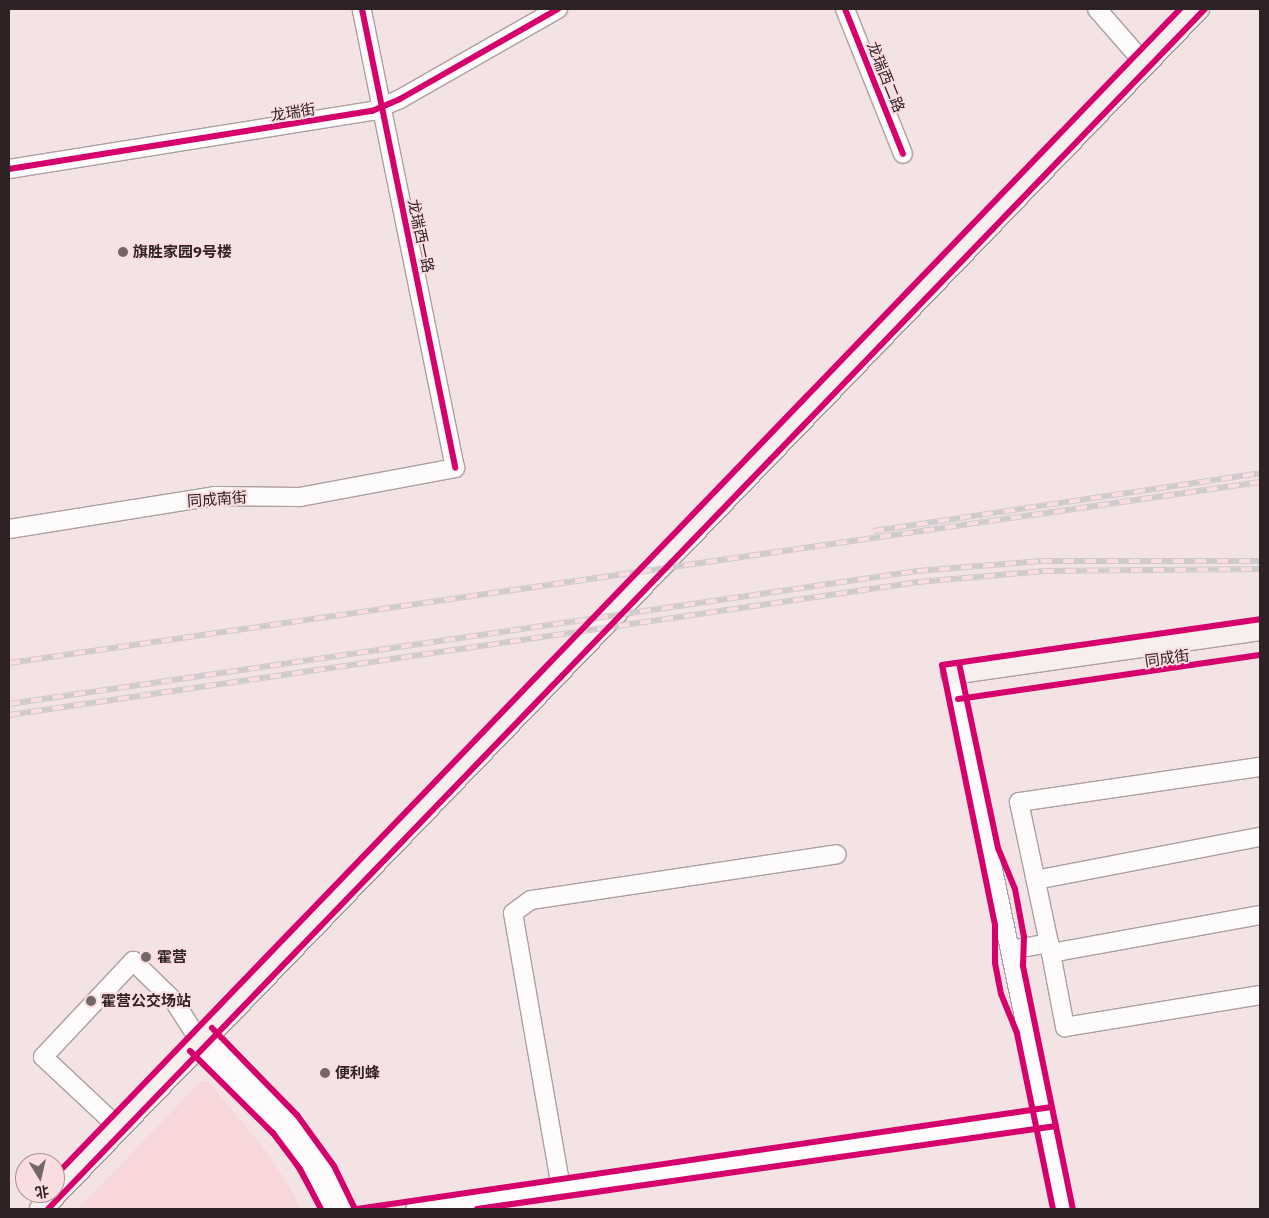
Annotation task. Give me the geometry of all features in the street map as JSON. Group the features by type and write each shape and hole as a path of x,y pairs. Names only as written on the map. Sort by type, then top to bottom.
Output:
{"main road":[{"path":"1142,61 1186,9"},
{"path":"65,1174 201,1040 1142,61 1198,9"},
{"name":"同成街","path":"953,681 1260,629"},
{"name":"同成街","path":"953,681 1260,644"},
{"path":"41,1209 116,1126"}],"street":[{"name":"龙瑞西一路","path":"362,9 455,468"},
{"name":"龙瑞街","path":"9,169 382,108 558,9"},
{"name":"龙瑞西二路","path":"845,9 903,154"},
{"path":"1097,9 1142,61"},
{"name":"同成南街","path":"9,529 214,496 300,497 455,468"},
{"path":"953,681 1064,1209"},
{"path":"1260,767 1019,802 1065,1026 1260,995"},
{"path":"1036,880 1260,837"},
{"path":"561,1188 513,913 531,900 837,854"},
{"path":"1010,950 1050,948 1260,915"},
{"path":"116,1126 43,1058 133,961 174,1001 201,1040 280,1129 306,1164 330,1209"},
{"path":"201,1040 291,1121 326,1171 345,1209"},
{"path":"415,1209 1045,1119"}],"shaded area":[{"path":"201,1081 208,1081 266,1151 291,1189 300,1209 78,1209"}],"railway":[{"path":"873,531 1260,473"},
{"path":"9,663 1260,482"},
{"path":"9,704 917,571 1041,561 1260,561"},
{"path":"9,715 918,582 1043,571 1260,569"}],"cycle path":[{"path":"362,9 455,468"},
{"path":"9,169 372,111 400,99 558,9"},
{"path":"845,9 903,154"},
{"path":"65,1166 1180,9"},
{"path":"48,1209 1205,9"},
{"path":"1053,1209 1017,1033 1001,994 995,963 995,925 942,665 1260,619"},
{"path":"958,699 1260,655"},
{"path":"959,663 998,848 1015,889 1024,937 1023,966 1073,1209"},
{"path":"212,1028 297,1115 334,1166 355,1209"},
{"path":"190,1051 273,1133 300,1169 321,1209"},
{"path":"357,1209 1052,1107"},
{"path":"477,1209 1056,1126"}],"place":[{"name":"旗胜家园9号楼","path":"123,252"},
{"name":"霍营","path":"146,957"},
{"name":"霍营公交场站","path":"91,1001"},
{"name":"便利蜂","path":"325,1073"}]}
